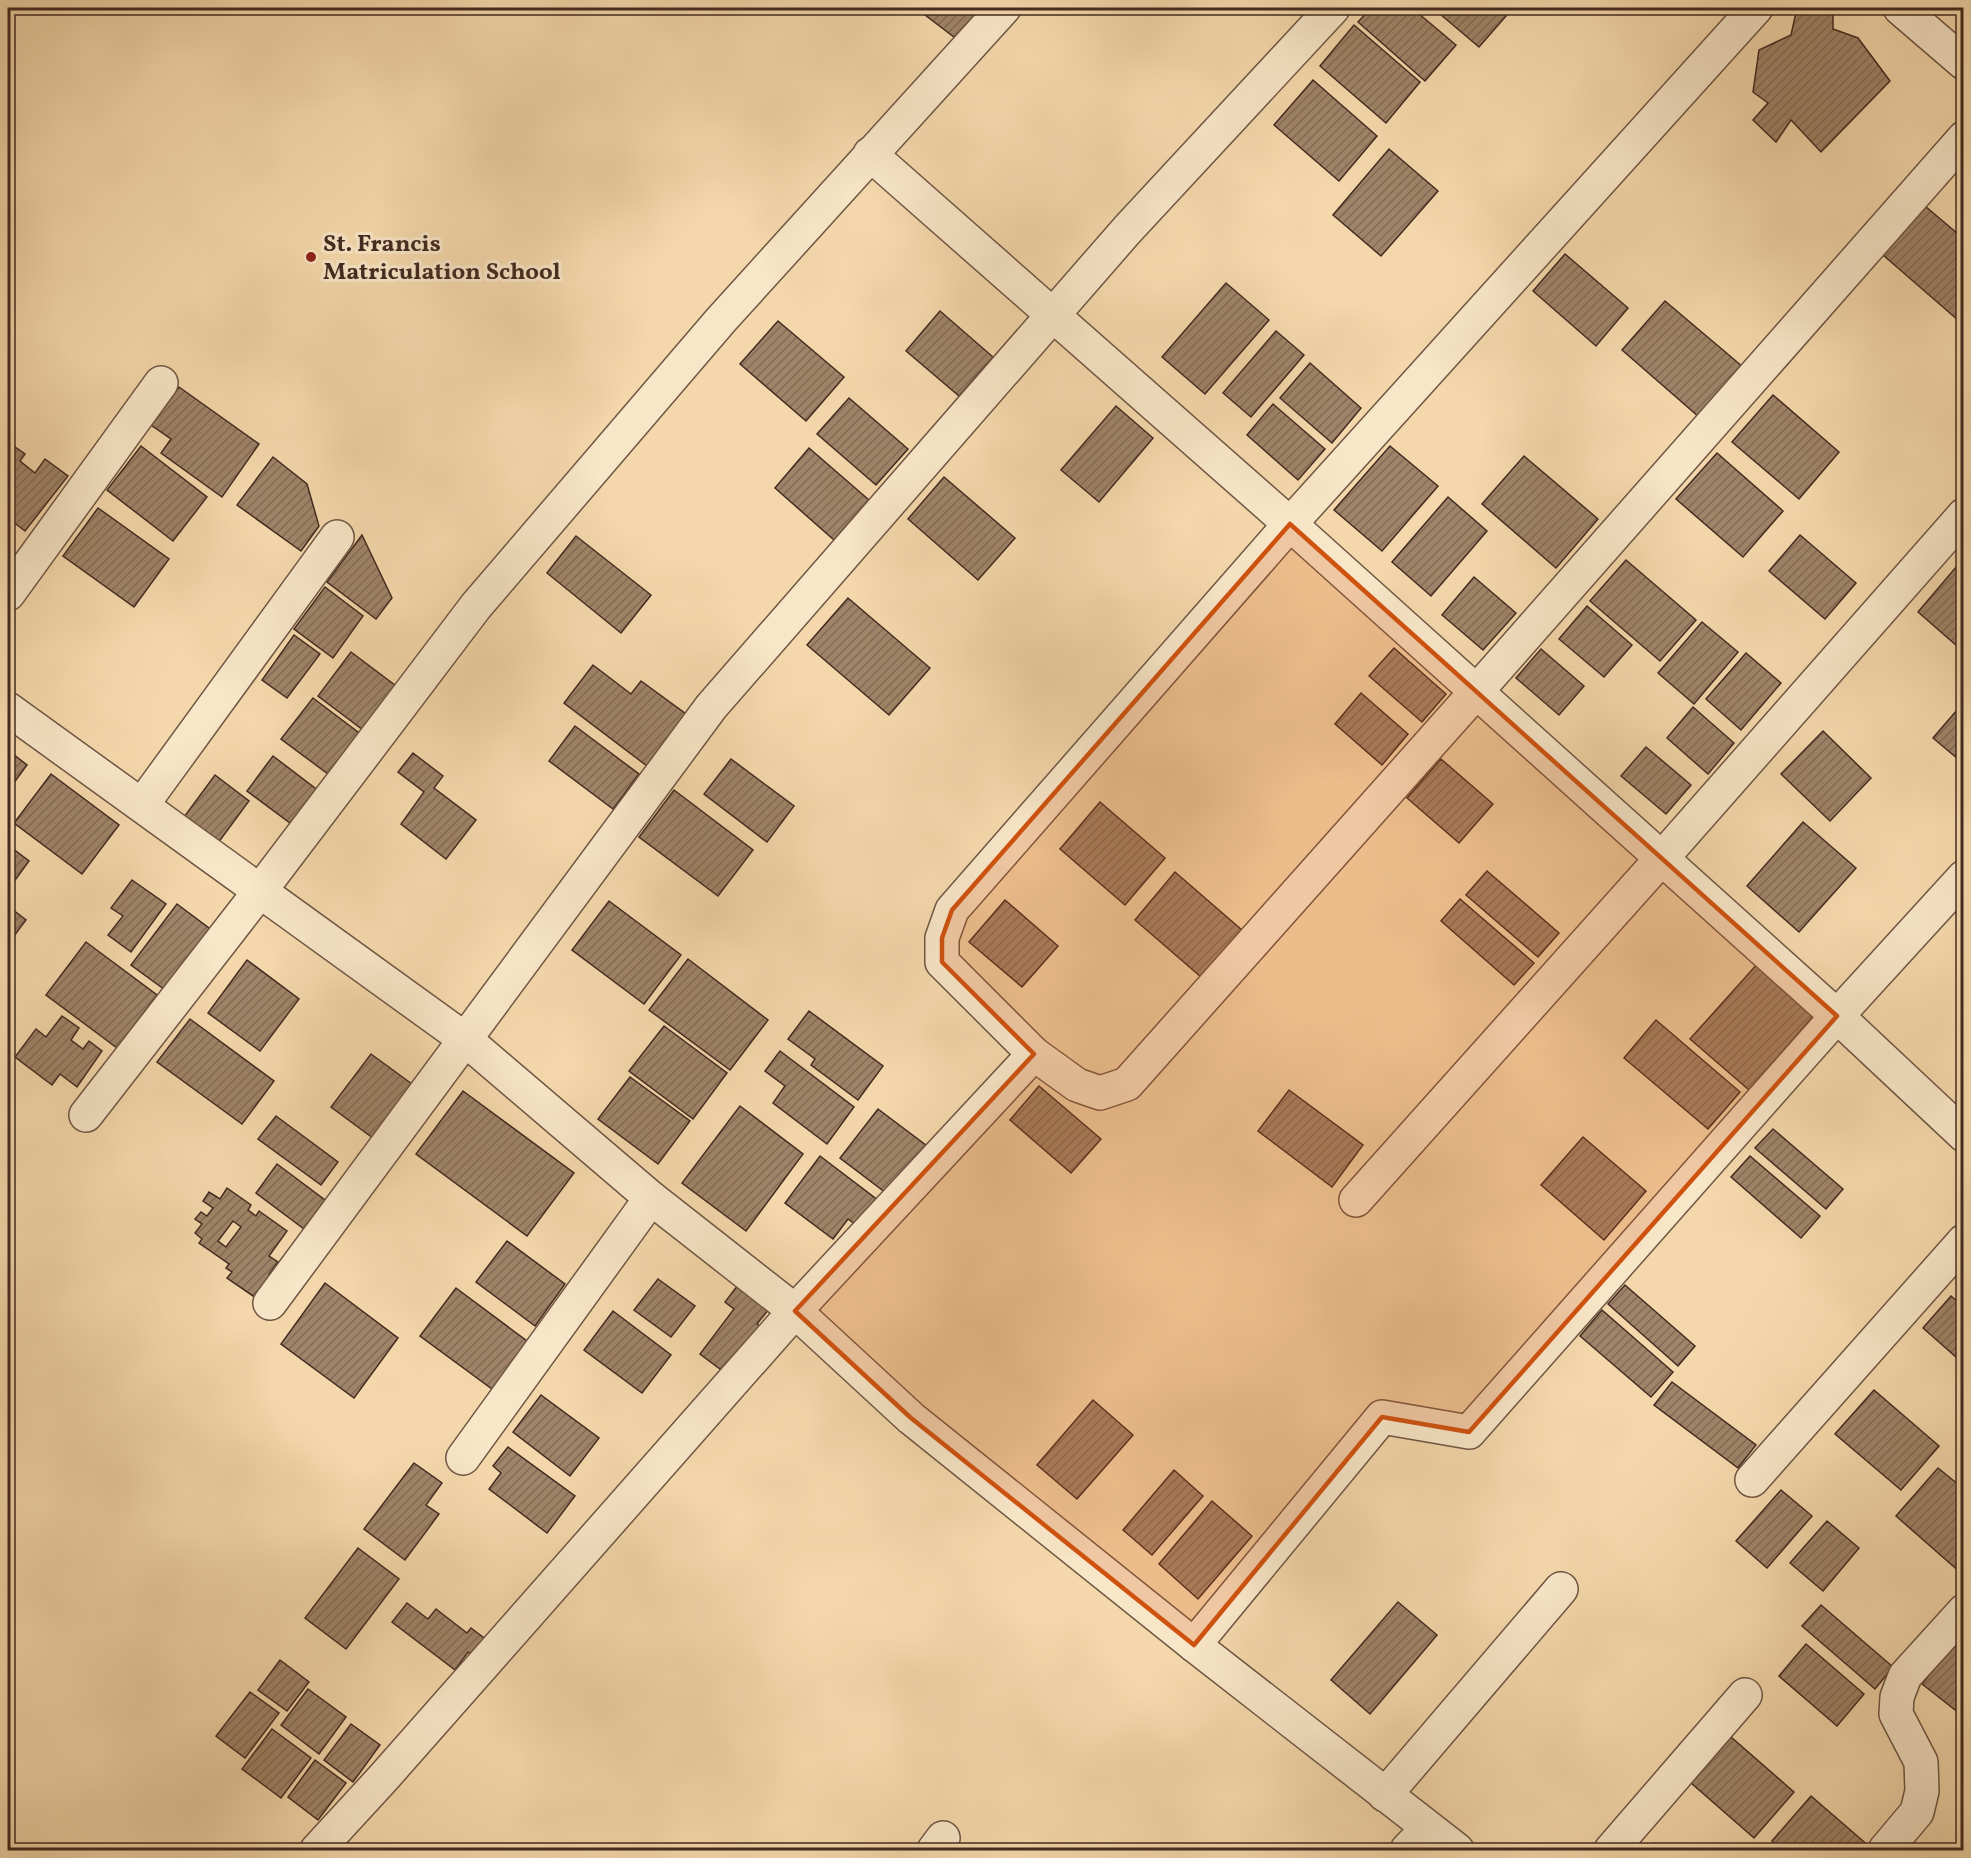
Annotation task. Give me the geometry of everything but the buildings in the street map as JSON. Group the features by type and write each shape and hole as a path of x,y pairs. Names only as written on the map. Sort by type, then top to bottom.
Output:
{"street":[{"path":"86,1115 260,891 476,606 721,320 1004,8"},
{"path":"270,1304 711,707 1126,230 1332,8"},
{"path":"1756,8 1290,524 952,910 942,938 942,962 1034,1054 1077,1085 1100,1093 1127,1084 1964,138"},
{"path":"1900,8 1964,63"},
{"path":"870,154 1290,524 1837,1016 1964,1135"},
{"path":"8,594 161,383"},
{"path":"1356,1200 1662,858 1964,515"},
{"path":"142,805 337,537"},
{"path":"8,709 466,1040 651,1198 795,1311 911,1418 1385,1795 1418,1840 1457,1851"},
{"path":"1194,1645 1382,1417 1469,1432 1837,1016 1964,877"},
{"path":"317,1851 795,1311 1034,1054"},
{"path":"463,1458 651,1198"},
{"path":"1752,1480 1964,1241"},
{"path":"1385,1795 1561,1590"},
{"path":"1885,1851 1917,1812 1923,1791 1921,1762 1896,1714 1897,1697 1905,1676 1964,1611"},
{"path":"1611,1851 1745,1695"}],"highlighted area":[{"path":"1290,524 1837,1016 1469,1432 1382,1417 1194,1645 911,1418 795,1311 1034,1054 942,962 942,938 952,910"}],"place":[{"name":"St. Francis Matriculation School","path":"311,257"}]}
